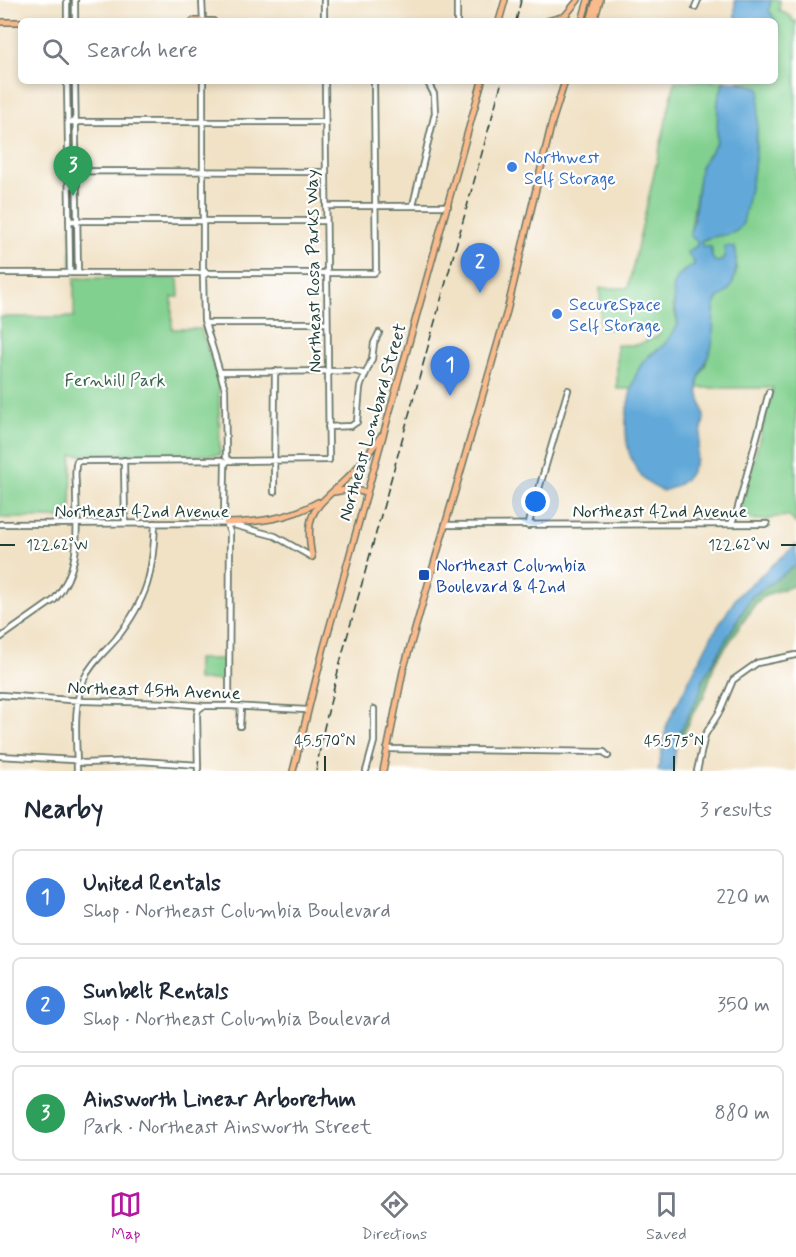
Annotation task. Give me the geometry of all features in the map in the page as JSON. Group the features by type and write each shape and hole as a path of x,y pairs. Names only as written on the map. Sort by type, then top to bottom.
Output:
{"main road":[{"path":"500,18 505,0"},
{"path":"561,18 570,12 578,0"},
{"path":"583,18 588,0"},
{"path":"593,18 598,0"},
{"path":"0,22 18,22"},
{"name":"Northeast Lombard Street","path":"293,771 307,710 481,84"},
{"path":"383,771 400,680 508,309 552,122 564,84"},
{"path":"312,557 309,539 310,522 316,507 354,472 384,431"},
{"path":"226,523 275,519 305,509 346,489 367,493"}],"street":[{"path":"67,0 67,18"},
{"path":"75,0 75,18"},
{"path":"202,0 203,18"},
{"path":"324,0 324,18"},
{"path":"457,0 457,18"},
{"path":"695,7 698,0"},
{"path":"68,84 70,273"},
{"path":"75,84 78,273"},
{"path":"203,84 205,323 226,395 226,523 230,532 229,706"},
{"name":"Northeast Rosa Parks Way","path":"274,460 328,460 325,84"},
{"path":"0,273 374,273 374,84"},
{"path":"413,205 435,113 434,94 429,84"},
{"path":"68,122 325,122"},
{"path":"68,171 326,171"},
{"path":"326,206 448,206"},
{"path":"69,221 326,221"},
{"path":"205,323 327,322"},
{"path":"328,427 351,426 357,423 359,392 379,333"},
{"path":"274,492 275,371"},
{"path":"221,372 358,371 365,374"},
{"path":"528,526 568,390"},
{"path":"731,524 737,511 769,392"},
{"path":"124,460 125,523"},
{"path":"0,638 58,596 75,560 76,461 274,460"},
{"path":"77,771 78,700 87,673 128,624 144,595 152,569 155,523"},
{"name":"Northeast 42nd Avenue","path":"0,524 226,523 269,534 312,557"},
{"name":"Northeast 42nd Avenue","path":"446,525 766,524"},
{"path":"698,771 705,735 720,711 733,680 757,663 796,655"},
{"name":"Northeast 45th Avenue","path":"0,695 307,710"},
{"path":"198,771 197,715 198,710 203,706"},
{"path":"240,726 241,707"},
{"path":"366,771 374,742 374,709"},
{"path":"387,748 604,752 608,756"},
{"path":"0,756 198,765"}],"green space":[{"path":"771,0 780,0 779,10 792,17 792,21 796,21 796,524 789,516 767,520 738,519 773,388 698,388 698,380 706,364 715,305 736,273 736,251 725,253 722,261 716,262 712,258 712,249 702,246 701,241 711,237 747,195 751,182 754,170 760,90 746,84 778,84 778,18 774,18 769,10"},
{"path":"674,84 723,84 718,100 717,142 706,157 698,183 690,234 697,241 697,248 692,249 694,265 673,305 678,325 664,345 649,355 639,368 631,389 617,389 617,345 637,345 658,336 660,329 600,329 600,288 628,288"},
{"path":"71,227 75,228 76,264 73,267 71,266"},
{"name":"Fernhill Park","path":"74,278 178,278 179,297 172,297 172,329 201,329 217,377 220,455 72,455 71,518 0,518 0,317 74,317"},
{"path":"796,565 796,585 770,594 756,603 715,663 704,696 682,738 677,738 700,692 702,681 751,597"},
{"path":"197,659 224,659 224,680 197,680"}],"water":[{"path":"735,0 771,0 769,10 774,18 735,18"},
{"path":"723,84 747,84 758,87 760,90 754,169 743,223 735,232 701,241 702,246 711,247 712,258 716,262 722,261 725,256 724,246 735,247 735,277 729,290 717,298 714,309 712,345 698,384 704,419 694,465 691,472 680,483 662,491 640,474 633,462 626,437 627,409 634,380 641,365 646,358 665,344 678,325 674,284 684,271 694,265 687,252 697,246 697,241 690,234 700,168 717,142 718,100"},
{"path":"796,545 796,565 751,597 702,681 700,692 677,738 673,771 658,771 667,724 711,637 738,595"}],"railway":[{"path":"517,18 521,0"},
{"path":"316,771 342,655 501,84"}],"place":[{"name":"Northwest Self Storage","path":"512,167"},
{"name":"Ainsworth Linear Arboretum","path":"73,196"},
{"name":"Sunbelt Rentals","path":"480,293"},
{"name":"SecureSpace Self Storage","path":"557,314"},
{"name":"United Rentals","path":"450,396"},
{"name":"Northeast Columbia Boulevard & 42nd","path":"424,575"}]}
